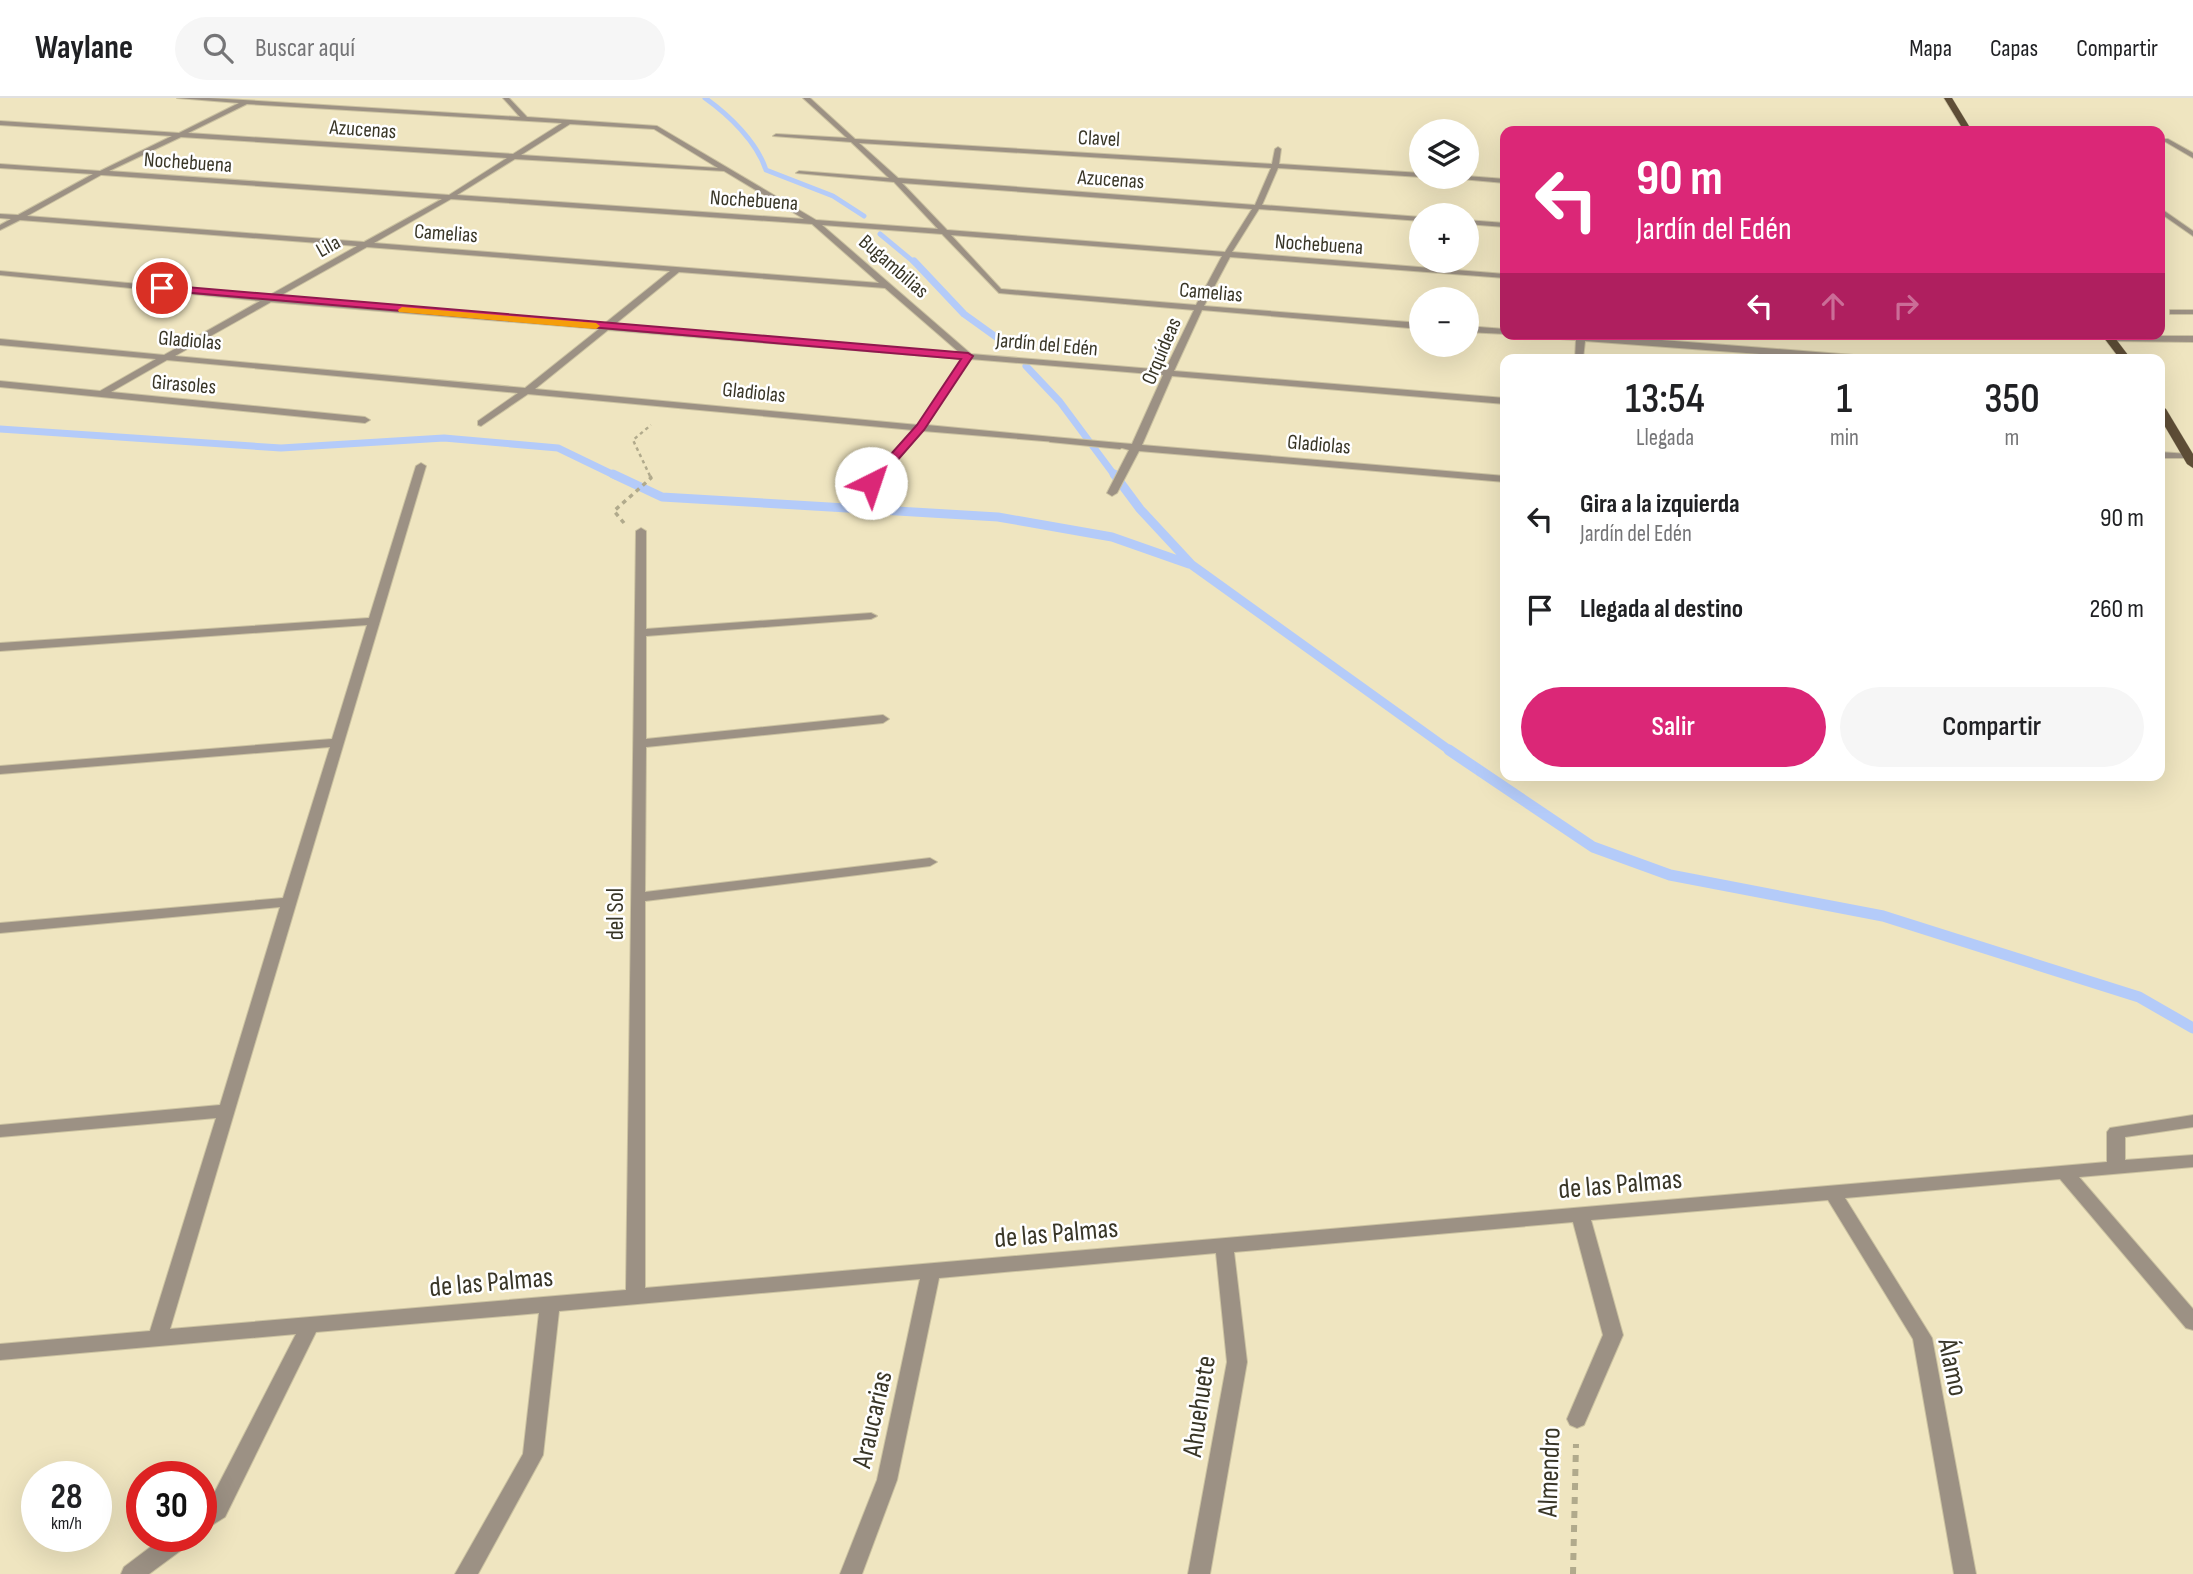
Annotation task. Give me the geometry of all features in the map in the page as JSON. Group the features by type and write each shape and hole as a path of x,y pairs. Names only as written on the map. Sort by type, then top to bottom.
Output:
{"main road":[{"path":"1948,98 1965,126"},
{"path":"2111,340 2122,354"},
{"path":"2165,417 2191,461"}],"street":[{"path":"180,98 248,100 568,122"},
{"path":"506,98 524,119"},
{"path":"806,98 896,180 948,234"},
{"path":"0,228 99,174 248,100"},
{"name":"Bugambilias","path":"568,122 654,127 814,222 968,356"},
{"name":"Lila","path":"101,394 450,197 568,122"},
{"name":"Azucenas","path":"0,123 723,170"},
{"name":"Clavel","path":"776,136 1409,174"},
{"path":"2166,140 2193,156"},
{"name":"Orquídeas","path":"1112,492 1138,448 1198,309 1227,255 1258,208 1276,166 1278,149"},
{"name":"Nochebuena","path":"0,166 814,222 925,233 1500,276"},
{"name":"Azucenas","path":"799,173 1409,218"},
{"path":"1479,179 1500,181"},
{"path":"2165,214 2193,234"},
{"name":"Camelias","path":"0,216 888,286"},
{"path":"1479,223 1500,225"},
{"name":"Camelias","path":"948,234 999,291 1409,325"},
{"path":"481,423 528,390 678,269"},
{"name":"Jardín del Edén","path":"0,273 269,299 1500,401"},
{"path":"2173,312 2193,312"},
{"path":"1479,331 1500,332"},
{"path":"2165,339 2193,340"},
{"path":"1631,340 1804,354"},
{"name":"Gladiolas","path":"0,342 1500,480"},
{"path":"871,483 920,428 968,356"},
{"name":"Girasoles","path":"0,384 365,420"},
{"path":"2165,456 2191,461"},
{"path":"158,1338 421,466"},
{"name":"del Sol","path":"635,1297 641,531"},
{"path":"640,633 871,616"},
{"path":"0,647 374,621"},
{"path":"639,744 883,719"},
{"path":"0,770 337,743"},
{"path":"638,897 930,862"},
{"path":"0,928 290,902"},
{"path":"0,1131 226,1111"},
{"path":"2116,1168 2116,1132 2193,1121"},
{"name":"de las Palmas","path":"0,1352 2193,1161"},
{"path":"2064,1172 2193,1322"},
{"name":"Álamo","path":"1833,1193 1922,1338 1965,1574"},
{"name":"Almendro","path":"1577,1419 1613,1335 1580,1215"},
{"name":"Ahuehuete","path":"1199,1574 1237,1362 1224,1246"},
{"name":"Araucarias","path":"851,1574 887,1480 931,1271"},
{"path":"466,1574 533,1455 550,1304"},
{"path":"217,1510 310,1325"},
{"path":"132,1574 162,1552"}],"path":[{"path":"641,531 620,520 614,511 651,478 633,440 675,404"},
{"name":"Almendro","path":"1573,1574 1577,1419"}],"waterway":[{"path":"705,98 741,130 756,149 766,170 833,196 864,216"},
{"path":"880,234 915,263"},
{"path":"914,261 964,314 1003,342"},
{"path":"1026,366 1060,402 1115,476"},
{"path":"0,429 281,448 444,438 558,448 616,476"},
{"path":"613,474 662,497 998,517 1112,537 1189,564"},
{"path":"1114,474 1140,509 1192,565 1452,752"},
{"path":"1449,750 1593,847 1670,875 1883,916 2139,997 2193,1028"}],"slow traffic":[{"path":"402,310 596,326"}],"route":[{"path":"162,288 968,356 920,428 871,483"}]}
